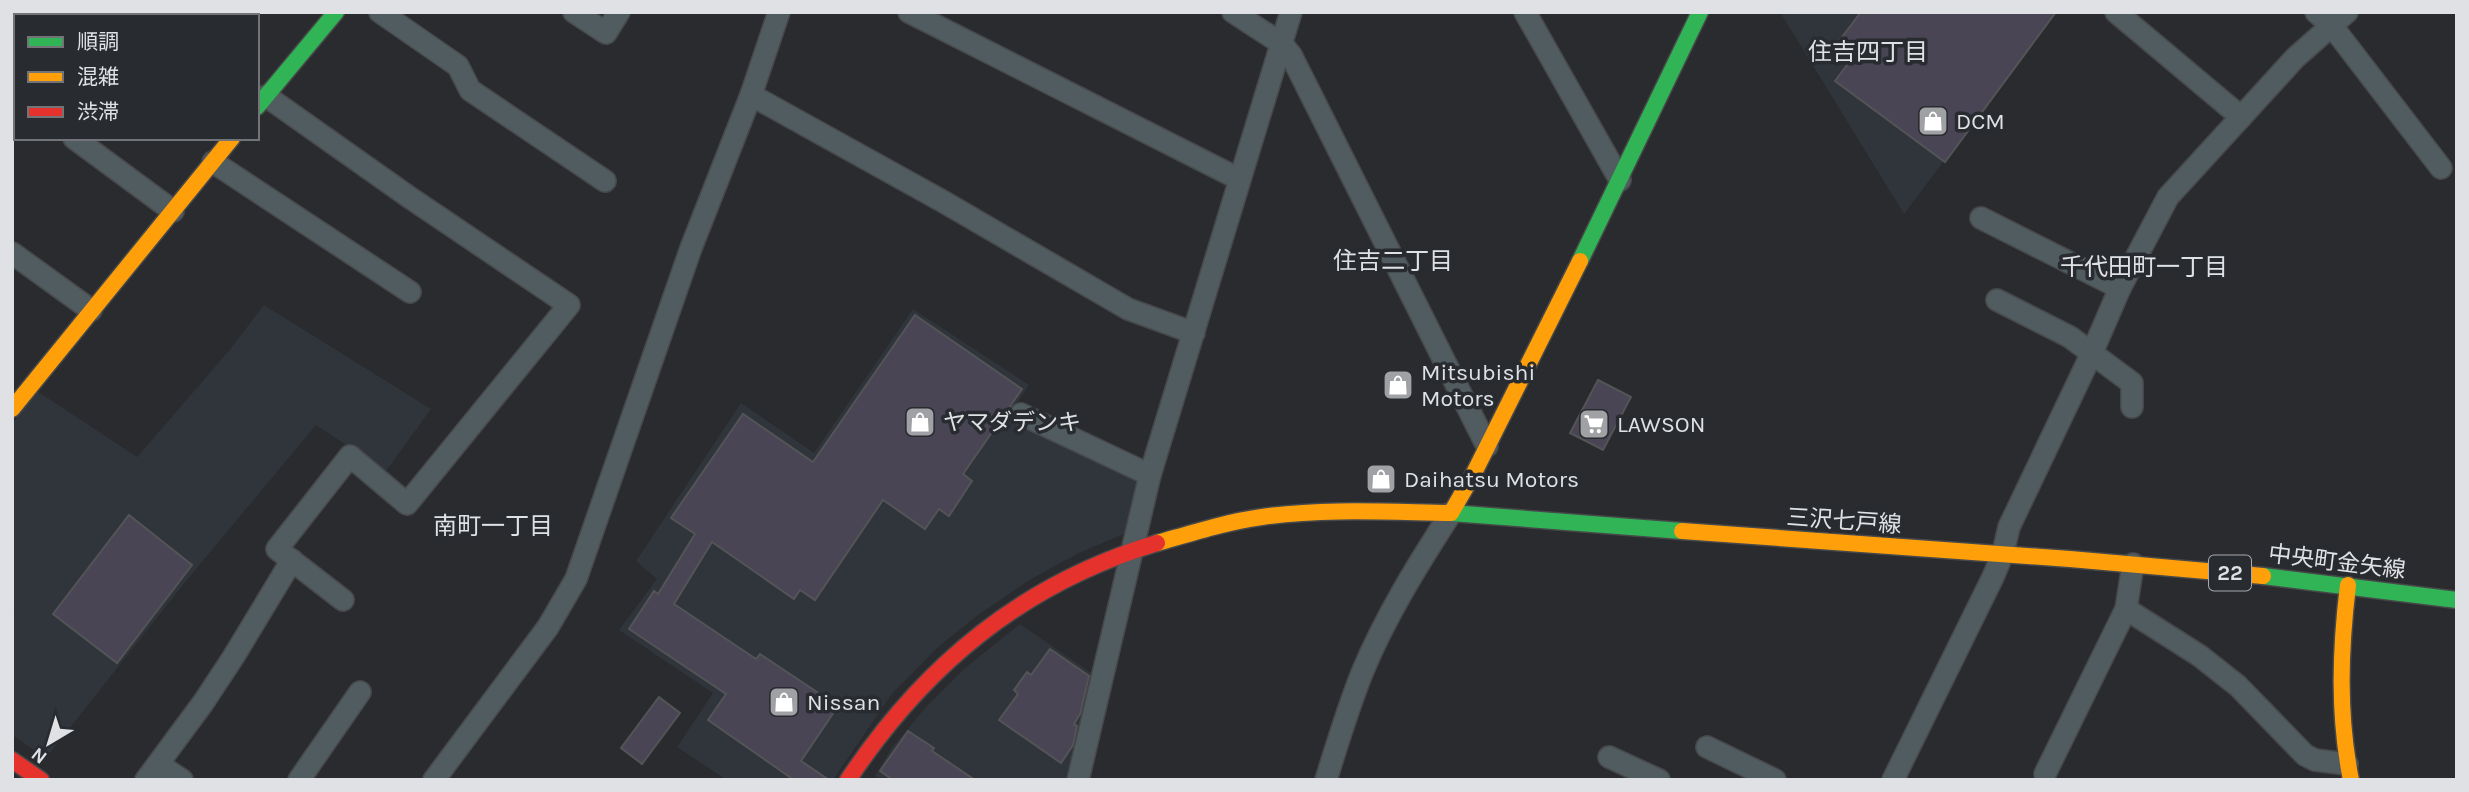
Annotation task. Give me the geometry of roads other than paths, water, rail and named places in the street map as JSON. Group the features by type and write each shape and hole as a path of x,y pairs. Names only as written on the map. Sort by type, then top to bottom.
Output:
{"street":[{"path":"336,12 262,102 569,305 407,504 350,456 277,548 343,600"},
{"path":"380,12 458,66 470,90 605,181"},
{"path":"574,12 606,33 620,12"},
{"path":"435,780 548,627 576,579 691,248 751,95 779,12"},
{"path":"909,12 1239,179"},
{"path":"1233,12 1282,44 1291,55 1487,446"},
{"path":"1078,780 1150,475 1291,12"},
{"path":"1525,12 1620,180"},
{"path":"1326,780 1363,669 1413,571 1451,513 1487,446 1620,180 1700,12"},
{"path":"2116,12 2241,117"},
{"path":"1893,780 1993,577 2003,553 2009,527 2120,288 2168,197 2331,17 2441,168"},
{"path":"751,95 944,202 1128,309 1194,333"},
{"path":"77,140 173,211"},
{"path":"12,409 230,140"},
{"path":"213,162 410,292"},
{"path":"1982,218 2120,288"},
{"path":"12,253 91,310"},
{"path":"1997,300 2070,337 2091,355 2121,373 2132,383 2132,407"},
{"path":"1021,414 1150,475"},
{"name":"三沢七戸線","path":"848,780 862,757 904,704 948,660 1006,617 1054,586 1111,558 1226,524 1277,515 1354,512 1451,513 2003,553"},
{"name":"中央町金矢線","path":"2003,553 2348,584 2457,600"},
{"path":"182,780 152,772 203,704 292,560"},
{"path":"2045,774 2126,609 2133,564"},
{"path":"2126,609 2200,656 2238,686 2275,721 2305,755 2349,772 2339,678 2348,584"},
{"path":"299,780 360,692"},
{"path":"1707,747 1775,780"},
{"path":"1609,757 1659,780"},
{"path":"12,760 41,780"}],"place":[{"name":"DCM","path":"1933,121"},
{"name":"Mitsubishi Motors","path":"1398,385"},
{"name":"ヤマダデンキ","path":"920,422"},
{"name":"LAWSON","path":"1594,424"},
{"name":"Daihatsu Motors","path":"1381,479"},
{"name":"Nissan","path":"784,702"}],"district":[{"name":"住吉四丁目","path":"1868,52"},
{"name":"住吉二丁目","path":"1393,261"},
{"name":"千代田町一丁目","path":"2144,267"},
{"name":"南町一丁目","path":"493,526"}]}
